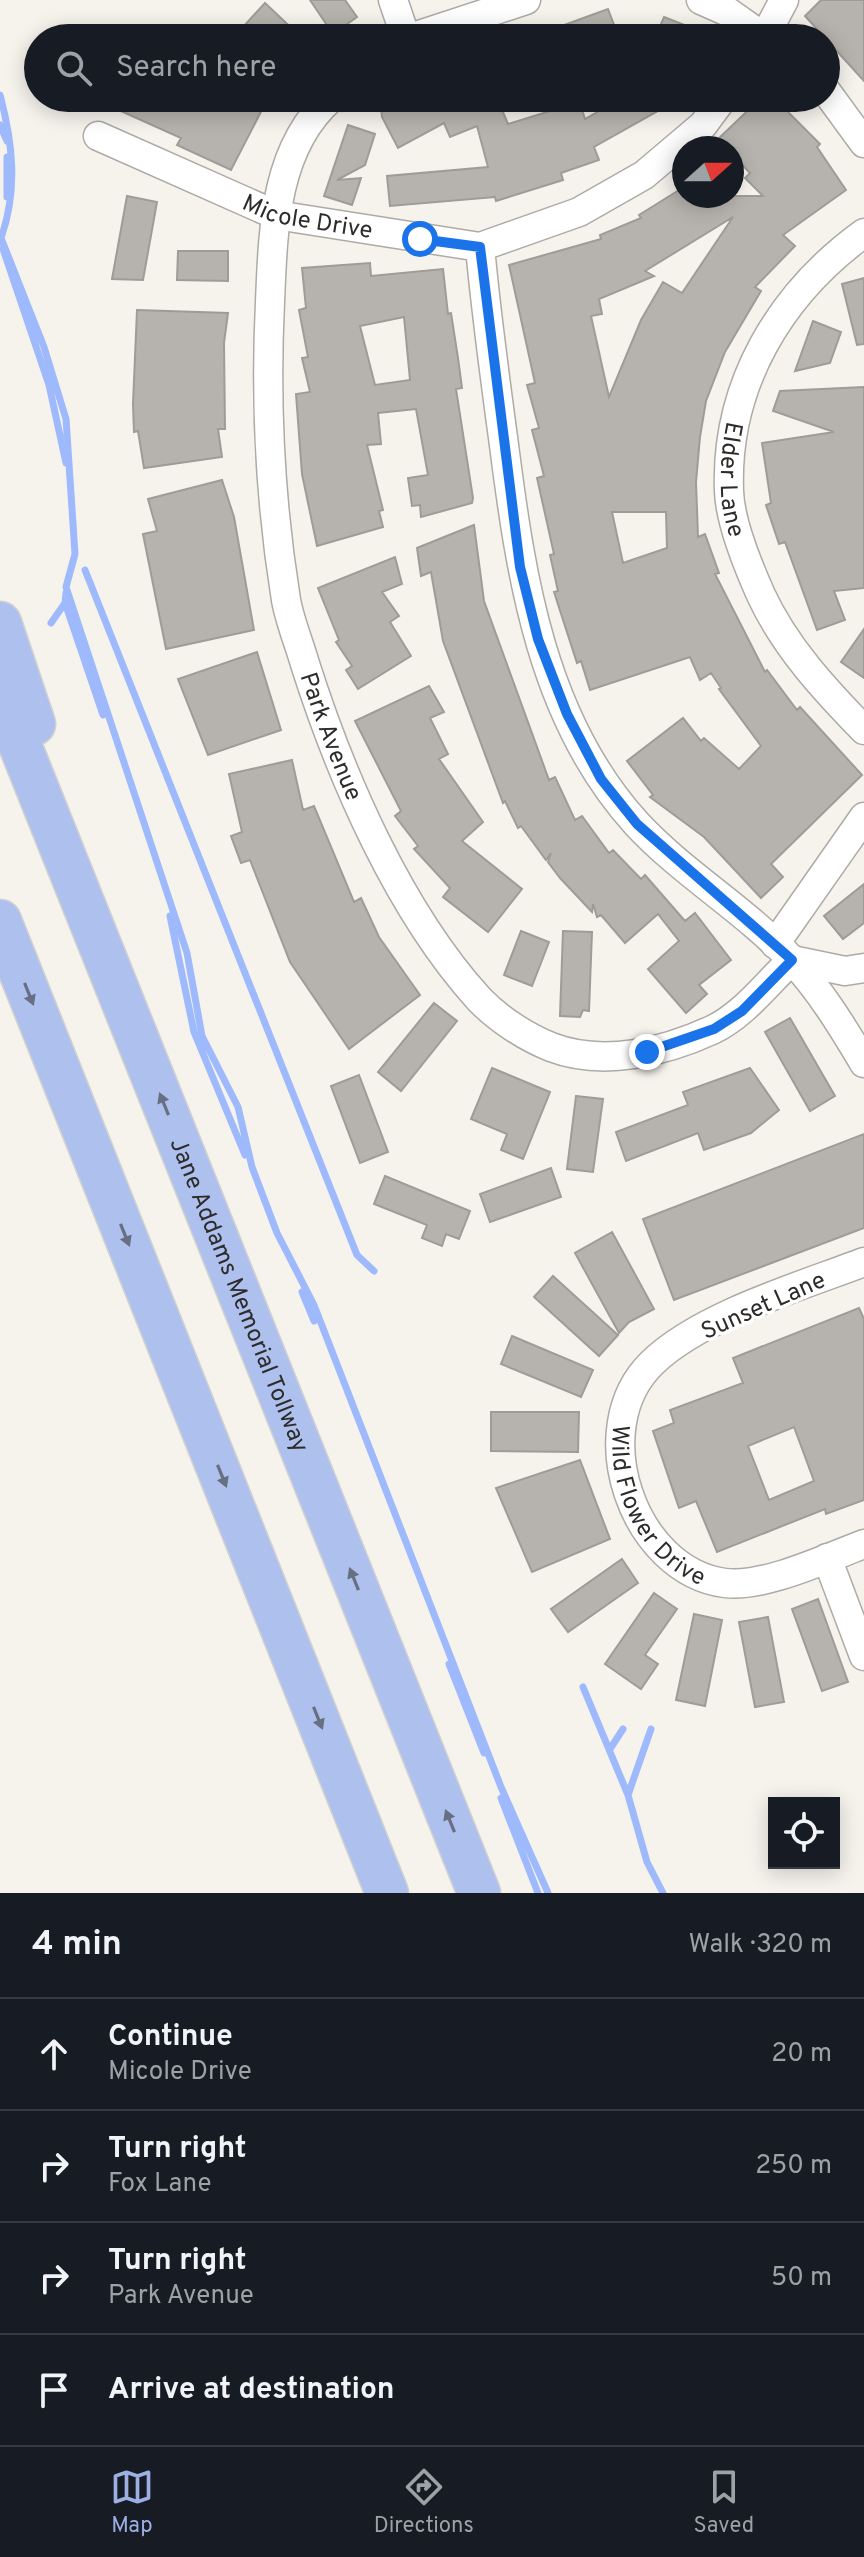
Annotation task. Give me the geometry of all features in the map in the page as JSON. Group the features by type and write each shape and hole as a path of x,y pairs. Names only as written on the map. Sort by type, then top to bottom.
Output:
{"highway":[{"path":"0,623 129,1018"},
{"name":"Jane Addams Memorial Tollway","path":"0,695 479,1893"},
{"path":"0,921 387,1893"}],"street":[{"path":"393,0 402,24"},
{"path":"451,24 526,0"},
{"path":"701,0 745,24"},
{"path":"772,24 784,0"},
{"path":"840,110 864,143"},
{"name":"Park Avenue","path":"318,112 292,149 276,215 266,396 270,476 287,604 343,768 378,842 428,929 464,981 482,1002 504,1019 552,1047 593,1057 647,1052 714,1029 742,1011 784,952 864,817"},
{"name":"Micole Drive","path":"98,136 276,215 480,247 579,212 644,175 703,125 713,112"},
{"name":"Elder Lane","path":"864,233 819,272 775,321 756,354 740,402 731,448 729,494 744,547 768,607 787,641 823,688 864,730"},
{"path":"480,247 520,567 538,639 567,714 601,779 637,824 784,952 828,1005 864,1063"},
{"path":"784,952 845,971 864,968"},
{"name":"Sunset Lane","path":"664,1352 721,1318 864,1262"},
{"name":"Wild Flower Drive","path":"664,1352 639,1379 623,1412 620,1429 622,1464 632,1499 659,1548 687,1572 728,1583 757,1581 864,1544"},
{"path":"827,1558 864,1656"}],"building":[{"path":"310,0 345,0 357,17 347,24 326,24"},
{"path":"821,0 864,0 864,81 840,55 840,24 812,24 805,16"},
{"path":"265,3 287,24 246,24"},
{"path":"608,9 614,24 567,24"},
{"path":"664,17 682,24 661,24"},
{"path":"123,112 261,112 231,170 177,145 181,138"},
{"path":"381,112 503,112 508,124 547,112 583,112 585,119 597,112 656,112 594,147 599,160 561,173 563,180 496,201 495,197 390,206 387,176 488,167 477,126 450,137 444,123 398,148"},
{"path":"746,112 788,112 820,144 817,147 846,190 783,235 795,246 755,287 761,291 725,352 706,401 700,437 696,482 698,537 705,534 719,573 715,574 765,672 767,670 797,710 800,707 862,775 771,864 783,877 761,898 704,837 650,797 653,795 627,761 683,718 701,741 704,738 739,769 761,746 719,689 711,673 700,680 690,657 590,690 581,661 577,663 554,592 558,591 550,555 554,554 537,478 544,476 532,430 539,428 527,385 535,383 509,265 601,239 600,235 641,218 639,215 672,194 672,208 744,208 744,196 763,196 745,178 750,173 744,167 744,136 721,136","holes":["733,217 682,293 663,282 641,320 609,397 591,316 602,314 599,299 654,276 645,271","612,512 666,512 667,548 623,563"]},
{"path":"348,125 375,134 365,165 337,180 361,178 352,205 324,196"},
{"path":"127,196 157,202 143,280 112,279"},
{"path":"178,251 228,251 228,281 177,280"},
{"path":"370,263 371,276 443,269 462,388 456,389 472,503 421,517 420,505 412,506 408,478 428,475 416,409 378,413 381,444 367,445 383,510 379,511 383,527 317,546 302,474 296,394 310,392 302,358 308,357 299,310 306,308 302,268","holes":["404,317 410,380 375,385 360,326"]},
{"path":"864,278 864,344 857,345 842,284"},
{"path":"137,310 228,313 224,343 225,429 218,429 222,457 144,468 138,431 134,432"},
{"path":"813,321 841,332 830,363 795,371"},
{"path":"864,387 864,588 834,591 845,620 817,630 785,542 779,544 766,505 771,503 762,443 834,432 773,411 780,391"},
{"path":"222,480 234,517 254,630 166,649 143,534 157,531 148,499"},
{"path":"474,525 484,601 549,780 555,777 575,820 582,816 609,853 613,850 641,879 645,875 685,921 695,913 731,960 699,985 707,994 686,1013 648,969 679,941 658,914 625,943 601,915 597,917 593,904 592,912 560,878 548,862 551,853 546,860 521,826 518,828 505,801 503,803 443,641 431,572 421,576 417,548"},
{"path":"395,557 402,584 382,592 399,616 390,622 411,656 358,689 346,670 352,666 336,642 339,640 318,588"},
{"path":"864,629 864,678 841,662"},
{"path":"257,652 281,730 208,755 178,679"},
{"path":"429,686 444,712 430,718 448,754 439,759 483,822 462,841 522,889 488,932 443,897 450,888 414,849 418,846 395,816 401,811 355,721"},
{"path":"292,760 303,810 314,806 354,902 361,898 379,937 420,995 349,1049 290,962 250,860 241,863 231,836 242,832 229,774"},
{"path":"864,884 864,923 843,939 824,916"},
{"path":"521,931 549,942 532,986 504,975"},
{"path":"563,931 592,932 589,1011 583,1010 580,1017 560,1016"},
{"path":"434,1003 457,1021 401,1091 378,1072"},
{"path":"790,1018 835,1096 810,1111 765,1032"},
{"path":"492,1068 550,1092 523,1159 501,1150 507,1134 471,1119"},
{"path":"750,1068 779,1110 751,1133 704,1150 698,1133 626,1161 616,1132 688,1105 683,1092"},
{"path":"359,1075 388,1152 360,1163 331,1086"},
{"path":"576,1096 603,1099 593,1172 567,1169"},
{"path":"864,1134 864,1228 674,1300 643,1219"},
{"path":"551,1168 561,1197 490,1222 480,1194"},
{"path":"385,1176 470,1211 459,1239 446,1234 442,1246 422,1238 427,1225 374,1204"},
{"path":"612,1232 654,1309 629,1322 619,1333 575,1253"},
{"path":"553,1276 618,1335 599,1356 534,1297"},
{"path":"859,1308 864,1319 864,1500 826,1514 825,1509 717,1552 696,1501 679,1508 653,1431 674,1423 670,1410 743,1383 733,1358","holes":["794,1427 814,1481 769,1500 748,1446"]},
{"path":"512,1336 593,1370 581,1397 501,1364"},
{"path":"491,1412 579,1412 578,1452 491,1451"},
{"path":"580,1460 610,1539 532,1572 496,1488"},
{"path":"622,1559 638,1583 568,1632 551,1609"},
{"path":"654,1593 677,1609 645,1655 658,1664 641,1689 605,1664"},
{"path":"818,1599 848,1682 822,1691 792,1609"},
{"path":"694,1614 722,1620 705,1706 676,1700"},
{"path":"768,1617 784,1702 755,1707 739,1622"}],"waterway":[{"path":"0,95 12,167 10,202 1,238 44,347 66,419 75,554 66,587 187,953 202,1036 238,1107 252,1167 277,1233 314,1305 501,1787 548,1893"},
{"path":"0,125 7,141"},
{"path":"7,157 7,197"},
{"path":"3,249 49,385 66,463"},
{"path":"85,570 357,1255 374,1271"},
{"path":"66,593 65,603 103,715"},
{"path":"51,623 65,603"},
{"path":"170,916 194,1032 245,1155"},
{"path":"302,1292 314,1321"},
{"path":"449,1664 484,1753"},
{"path":"583,1687 628,1795 647,1862 663,1893"},
{"path":"610,1749 623,1729"},
{"path":"628,1795 651,1729"},
{"path":"501,1798 538,1893"}],"route":[{"path":"420,239 480,247 520,567 538,639 567,714 601,779 637,824 792,960 742,1011 714,1029 647,1052"}]}
